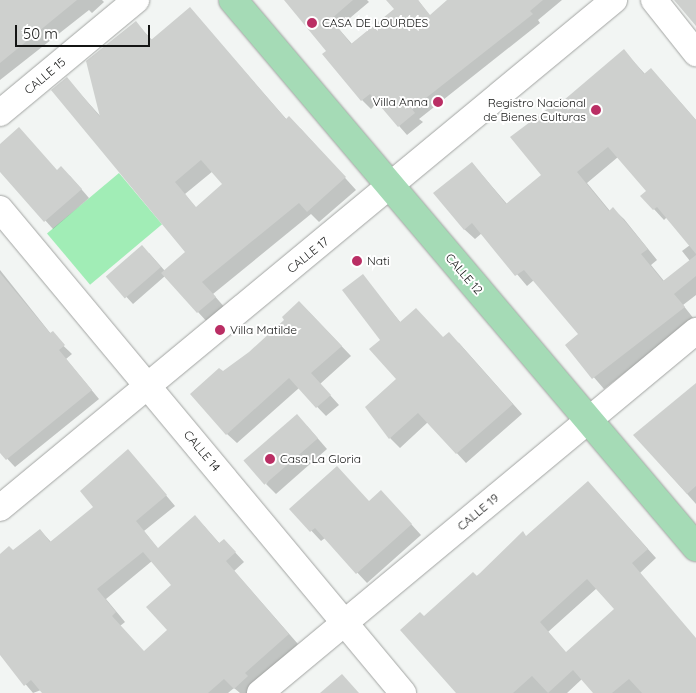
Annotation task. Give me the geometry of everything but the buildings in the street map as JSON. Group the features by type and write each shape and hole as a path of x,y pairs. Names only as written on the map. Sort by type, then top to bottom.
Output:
{"main road":[{"name":"CALLE 12","path":"233,0 696,547"}],"street":[{"name":"CALLE 15","path":"0,113 136,0"},
{"name":"CALLE 17","path":"0,508 146,384 390,187 614,0"},
{"path":"654,0 696,53"},
{"name":"CALLE 14","path":"0,209 403,693"},
{"name":"CALLE 19","path":"260,693 696,331"}],"green space":[{"path":"119,173 162,224 90,285 47,233"}],"place":[{"name":"CASA DE LOURDES","path":"312,23"},
{"name":"Villa Anna","path":"438,102"},
{"name":"Registro Nacional de Bienes Culturas","path":"596,110"},
{"name":"Nati","path":"357,261"},
{"name":"Villa Matilde","path":"220,330"},
{"name":"Casa La Gloria","path":"270,459"}]}
